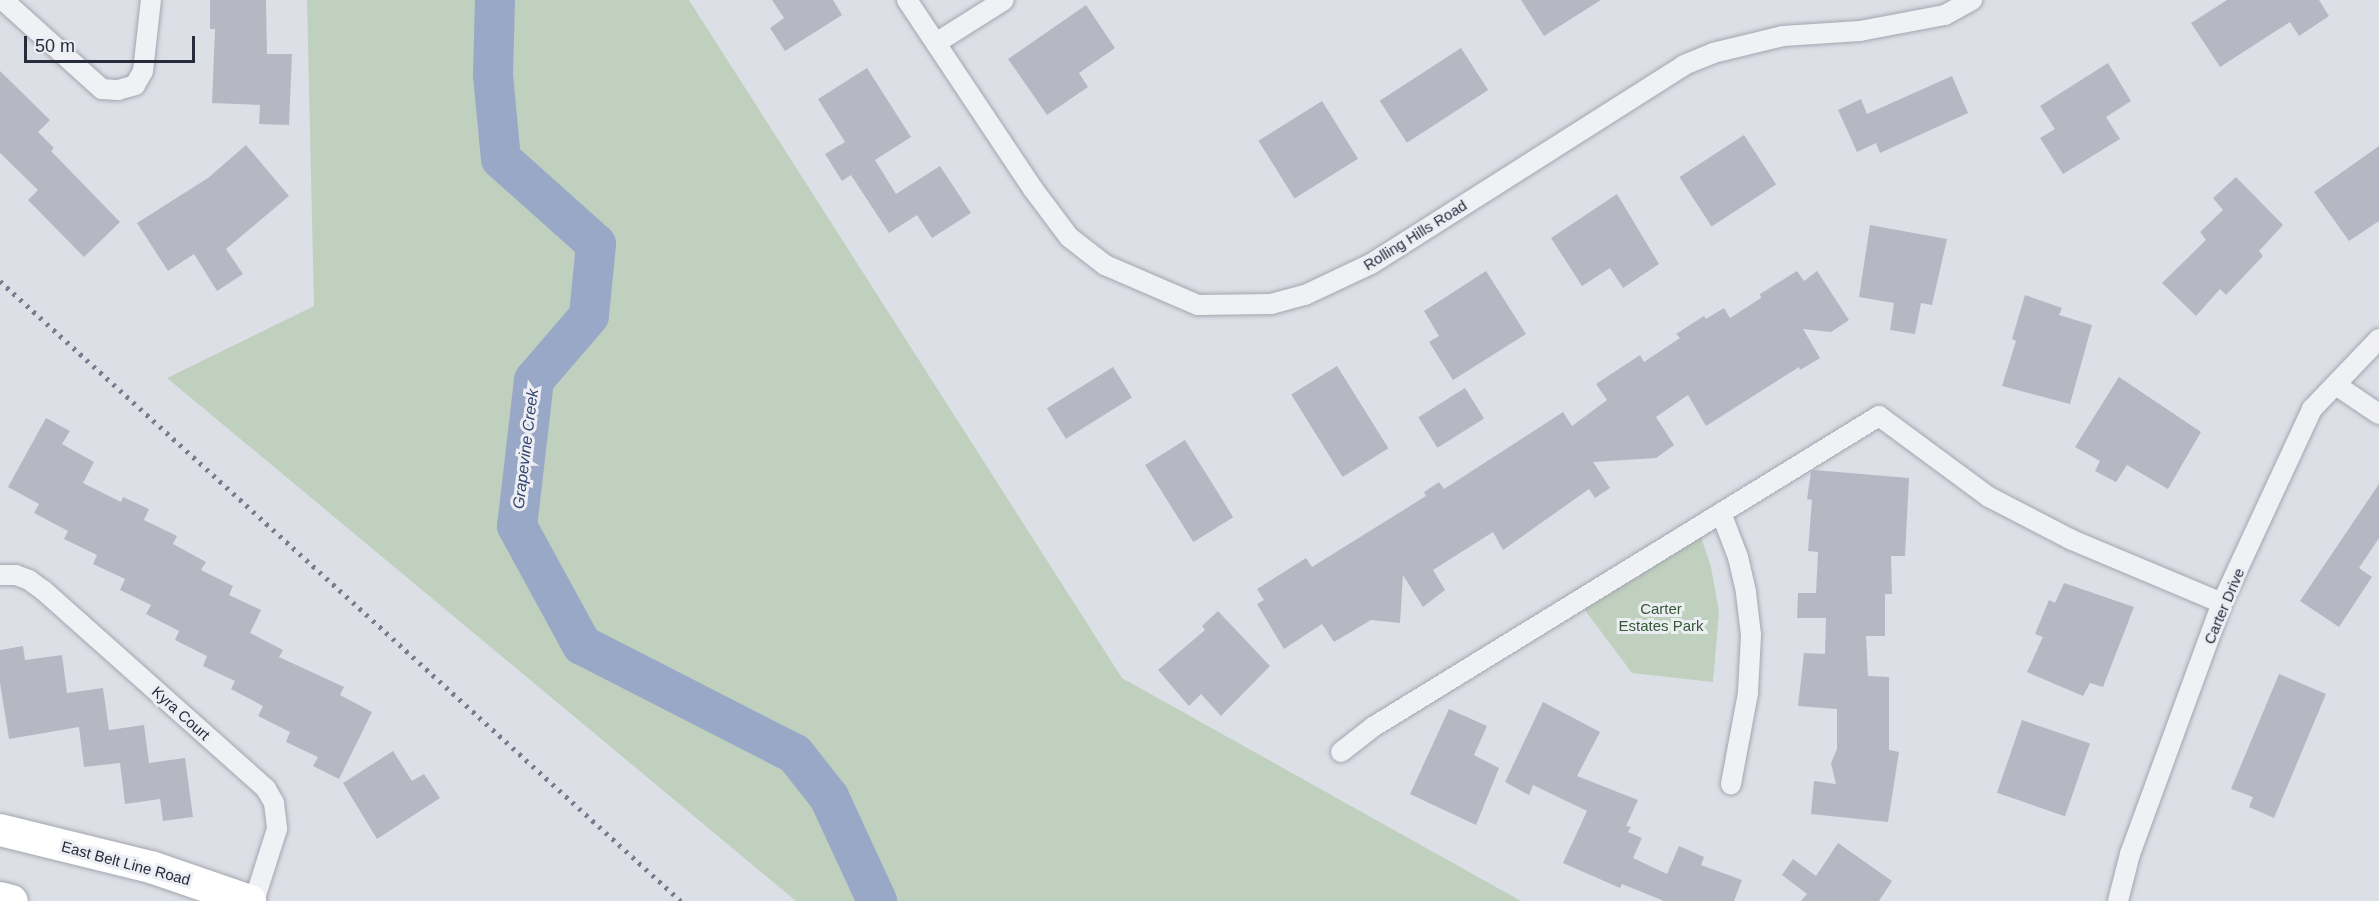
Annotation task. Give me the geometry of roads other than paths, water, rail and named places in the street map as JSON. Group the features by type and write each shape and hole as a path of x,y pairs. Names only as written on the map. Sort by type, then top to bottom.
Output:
{"main road":[{"name":"East Belt Line Road","path":"0,830 151,867 252,901"},
{"path":"0,898 12,901"}],"street":[{"path":"3,0 102,89 118,90 135,85 144,71 151,0"},
{"name":"Rolling Hills Road","path":"907,0 1033,189 1069,237 1105,265 1198,305 1271,304 1305,295 1371,264 1694,61 1739,45 1783,36 1860,31 1945,15 1972,0"},
{"path":"936,43 1004,0"},
{"name":"Carter Drive","path":"2118,901 2130,854 2222,603 2312,409 2379,339"},
{"path":"2336,385 2379,414"},
{"path":"1341,752 1373,727 1879,416 1989,496 2072,540 2222,603"},
{"path":"1721,513 1738,557 1746,593 1751,635 1748,693 1731,784"},
{"name":"Kyra Court","path":"0,575 22,578 43,590 266,789 274,803 277,829 252,901"}],"waterway":[{"name":"Grapevine Creek","path":"495,0 493,75 501,159 596,244 589,316 534,380 517,526 582,645 795,754 829,797 877,901"}],"railway":[{"path":"0,281 681,901"}],"park label":[{"name":"Carter Estates Park","path":"1661,616"}]}
